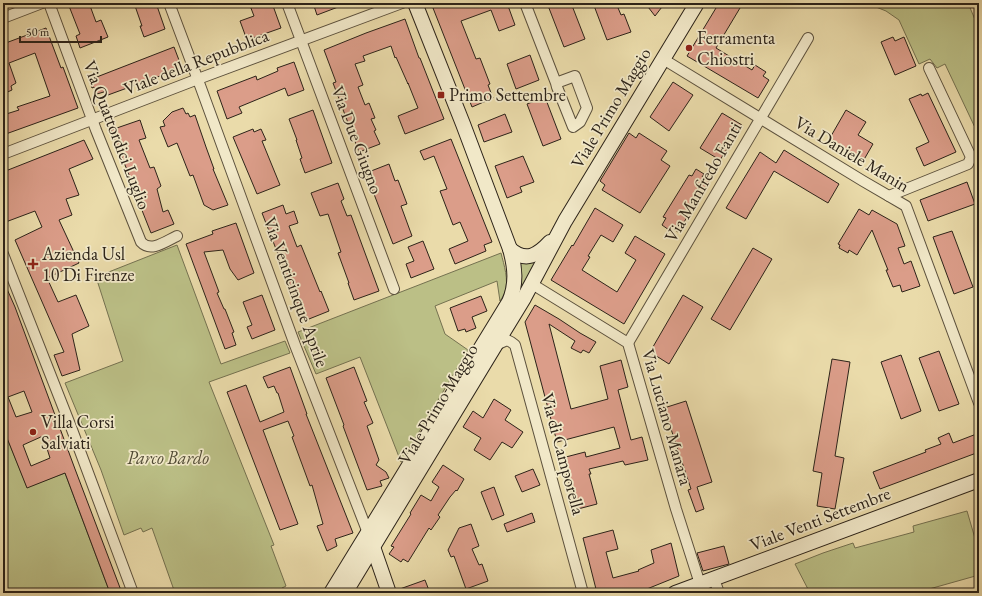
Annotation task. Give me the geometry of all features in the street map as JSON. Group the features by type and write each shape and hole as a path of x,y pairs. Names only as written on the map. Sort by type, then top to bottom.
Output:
{"main road":[{"path":"415,3 510,249"},
{"name":"Viale Primo Maggio","path":"345,593 496,345 532,284 558,233 697,3"},
{"name":"Viale Primo Maggio","path":"510,249 518,255 524,257 530,256 541,251 558,233"},
{"name":"Viale Primo Maggio","path":"331,593 511,298 515,273 510,249"},
{"name":"Viale Venti Settembre","path":"675,593 979,480"},
{"name":"Via Venticinque Aprile","path":"368,533 390,593"}],"street":[{"path":"3,18 42,3"},
{"name":"Via Quattordici Luglio","path":"48,3 92,120 141,242 144,246 155,247 177,236"},
{"name":"Via Venticinque Aprile","path":"169,3 295,345 368,533"},
{"name":"Via Due Giugno","path":"287,3 394,289"},
{"name":"Viale della Repubblica","path":"3,154 402,3"},
{"path":"525,3 556,83"},
{"name":"Via Manfredo Fanti","path":"628,343 808,38"},
{"name":"Via Daniele Manin","path":"663,59 906,206 979,403"},
{"path":"889,196 968,164 971,157 929,68"},
{"path":"3,254 134,593"},
{"name":"Via Luciano Manara","path":"532,284 628,343 676,510 700,584"},
{"name":"Via di Camporella","path":"496,345 507,340 515,345 583,593"},
{"path":"714,579 719,593"}],"green space":[{"path":"866,3 968,3 979,29 979,136 945,64 937,68 930,59 919,64 899,20 886,11"},
{"name":"Parco Bardo","path":"177,245 221,364 285,341 290,353 209,382 274,545 271,546 286,586 282,588 284,593 175,593 152,528 143,532 141,528 124,535 101,470 65,383 123,361 96,277"},
{"path":"501,253 506,272 506,287 504,295 500,301 497,281 435,306 445,334 468,350 401,462 360,357 316,374 298,332"},
{"path":"539,260 520,291 522,285 518,262"},
{"path":"3,428 27,487 65,473 110,593 3,593"},
{"path":"967,511 979,552 979,575 915,593 810,593 795,564 853,543 855,548 914,532 913,526"}],"building":[{"path":"77,3 89,3 96,22 101,20 108,37 80,48 76,36 80,34 69,6"},
{"path":"134,3 156,3 165,29 144,37"},
{"path":"249,3 272,3 281,28 247,40 240,21 254,16"},
{"path":"313,3 346,3 346,4 317,15"},
{"path":"446,3 507,3 515,25 499,31 491,10 461,21 476,59 480,58 490,84 488,85 493,98 472,107 433,8"},
{"path":"547,3 571,3 585,39 564,47"},
{"path":"593,3 616,3 621,15 624,14 631,32 607,40"},
{"path":"645,3 665,3 655,16"},
{"path":"719,3 743,3 716,48 752,70 755,65 766,72 763,76 769,80 758,98 687,56"},
{"path":"405,19 444,119 405,134 398,116 418,108 391,46 363,56 365,61 355,64 363,85 358,87 365,105 369,103 375,118 371,119 376,130 374,131 380,144 359,152 333,83 336,82 324,50"},
{"path":"46,28 61,68 63,67 78,108 3,135 3,115 19,110 17,107 50,96 35,53 9,63 16,83 11,86 12,90 3,94 3,44"},
{"path":"893,37 895,41 904,37 916,66 895,75 881,42"},
{"path":"174,47 182,68 108,95 107,91 97,94 94,87 92,88 89,80"},
{"path":"530,55 539,80 516,89 507,64"},
{"path":"294,62 304,90 288,96 285,88 239,107 242,113 227,119 217,91 256,76 257,80 278,71 277,68"},
{"path":"673,82 693,95 669,131 650,117"},
{"path":"928,93 956,152 924,166 916,148 929,142 909,99"},
{"path":"545,97 561,139 543,146 527,104"},
{"path":"183,108 186,114 188,113 190,117 195,115 213,169 228,205 213,210 204,205 193,175 190,176 177,143 168,147 160,127 165,126 163,121 172,112"},
{"path":"313,110 332,163 305,173 300,159 302,158 297,140 289,119"},
{"path":"846,110 866,122 858,135 873,144 862,163 827,143"},
{"path":"722,113 742,125 720,160 700,148"},
{"path":"505,114 512,132 484,142 478,125"},
{"path":"140,120 146,138 139,140 150,168 154,167 161,186 157,189 163,212 168,210 174,224 151,233 111,130"},
{"path":"253,129 254,132 261,129 266,140 262,141 280,185 257,194 233,137"},
{"path":"629,133 636,138 639,133 667,151 661,160 670,166 640,213 602,190 605,185 600,181"},
{"path":"451,139 492,242 484,245 486,251 455,264 449,249 468,241 460,222 453,225 440,191 447,189 434,156 424,160 420,151"},
{"path":"84,140 93,159 69,169 79,195 66,199 72,215 59,220 79,263 47,278 58,302 76,295 89,326 72,334 80,370 62,376 54,355 64,352 15,240 42,227 35,211 3,223 3,172"},
{"path":"784,150 839,184 828,203 774,171 746,219 726,208 760,152 776,163"},
{"path":"523,156 534,182 520,187 522,192 507,198 495,166"},
{"path":"389,164 395,181 398,180 407,204 401,206 412,236 393,244 366,173"},
{"path":"696,169 704,174 702,177 709,181 678,232 671,227 669,230 662,225 666,218 663,217 689,175 692,176"},
{"path":"967,182 975,204 928,221 920,200"},
{"path":"338,183 344,199 341,201 347,216 351,215 379,291 354,300 338,253 341,252 328,214 320,216 311,193"},
{"path":"283,205 286,214 294,211 298,223 289,226 297,247 301,245 329,311 304,321 262,213"},
{"path":"595,208 623,225 613,242 601,235 588,256 590,257 582,270 617,292 636,260 625,253 635,236 665,254 624,324 551,280"},
{"path":"859,209 869,215 872,210 897,224 905,246 898,248 904,264 911,261 920,286 902,292 900,285 893,287 872,230 857,255 849,250 848,253 839,248 840,245 838,244"},
{"path":"236,223 254,273 238,280 230,269 223,250 204,252 219,292 217,293 234,332 232,333 236,345 225,349 186,244 213,234 212,231"},
{"path":"952,231 973,287 954,294 933,237"},
{"path":"423,241 434,269 411,278 406,264 414,261 408,247"},
{"path":"753,248 772,259 730,330 711,319"},
{"path":"3,280 15,307 122,593 110,593 65,473 27,488 3,428","holes":["24,391 32,412 16,417 8,397","43,436 50,458 31,466 23,445"]},
{"path":"262,295 275,330 252,339 247,327 252,325 243,302"},
{"path":"683,295 703,307 669,364 650,352"},
{"path":"481,296 487,311 472,317 476,328 466,332 465,329 458,331 450,308"},
{"path":"535,305 596,342 589,353 583,350 581,353 571,348 575,341 549,324 571,409 608,399 600,366 621,360 628,387 618,390 631,440 642,437 648,460 625,465 623,461 589,469 597,504 578,509 576,500 574,501 562,458 585,452 586,457 620,448 614,427 557,442 525,322"},
{"path":"939,351 959,404 939,411 919,358"},
{"path":"901,355 921,411 901,419 881,362"},
{"path":"832,359 850,362 835,456 844,458 835,509 817,506 822,473 813,471"},
{"path":"290,367 306,414 353,533 335,539 337,546 327,551 317,526 323,524 312,485 310,486 292,437 294,436 288,421 263,430 298,524 280,530 227,392 246,385 260,422 284,412 278,393 274,386 268,388 263,377"},
{"path":"354,367 367,401 364,402 373,423 367,426 379,460 376,465 386,472 389,478 380,481 382,486 367,490 326,378"},
{"path":"494,399 511,410 505,420 523,432 512,448 502,442 490,460 474,450 481,438 463,427 473,411 483,418"},
{"path":"686,401 712,482 697,487 704,509 696,512 688,490 691,489 664,408"},
{"path":"949,433 953,443 979,433 979,452 880,489 873,472 926,452 925,450 941,444 938,438"},
{"path":"443,465 464,479 457,491 456,490 450,497 438,515 440,517 431,530 429,528 408,562 403,559 401,562 389,554 394,547 391,546 421,495 431,501 439,487 432,482"},
{"path":"533,469 540,485 522,492 515,476"},
{"path":"494,487 504,515 492,520 481,492"},
{"path":"532,513 535,522 507,532 504,524"},
{"path":"471,524 479,546 472,549 479,565 482,564 488,581 466,589 454,556 451,557 448,550 459,528"},
{"path":"613,530 618,549 606,552 613,578 639,571 638,570 654,563 651,550 671,543 679,576 637,593 597,593 583,538"},
{"path":"724,546 729,564 703,571 697,553"},
{"path":"425,580 430,593 397,593 397,590"}],"place":[{"name":"Ferramenta Chiostri","path":"689,48"},
{"name":"Primo Settembre","path":"441,95"},
{"name":"Azienda Usl 10 Di Firenze","path":"33,264"},
{"name":"Villa Corsi Salviati","path":"33,432"}]}
